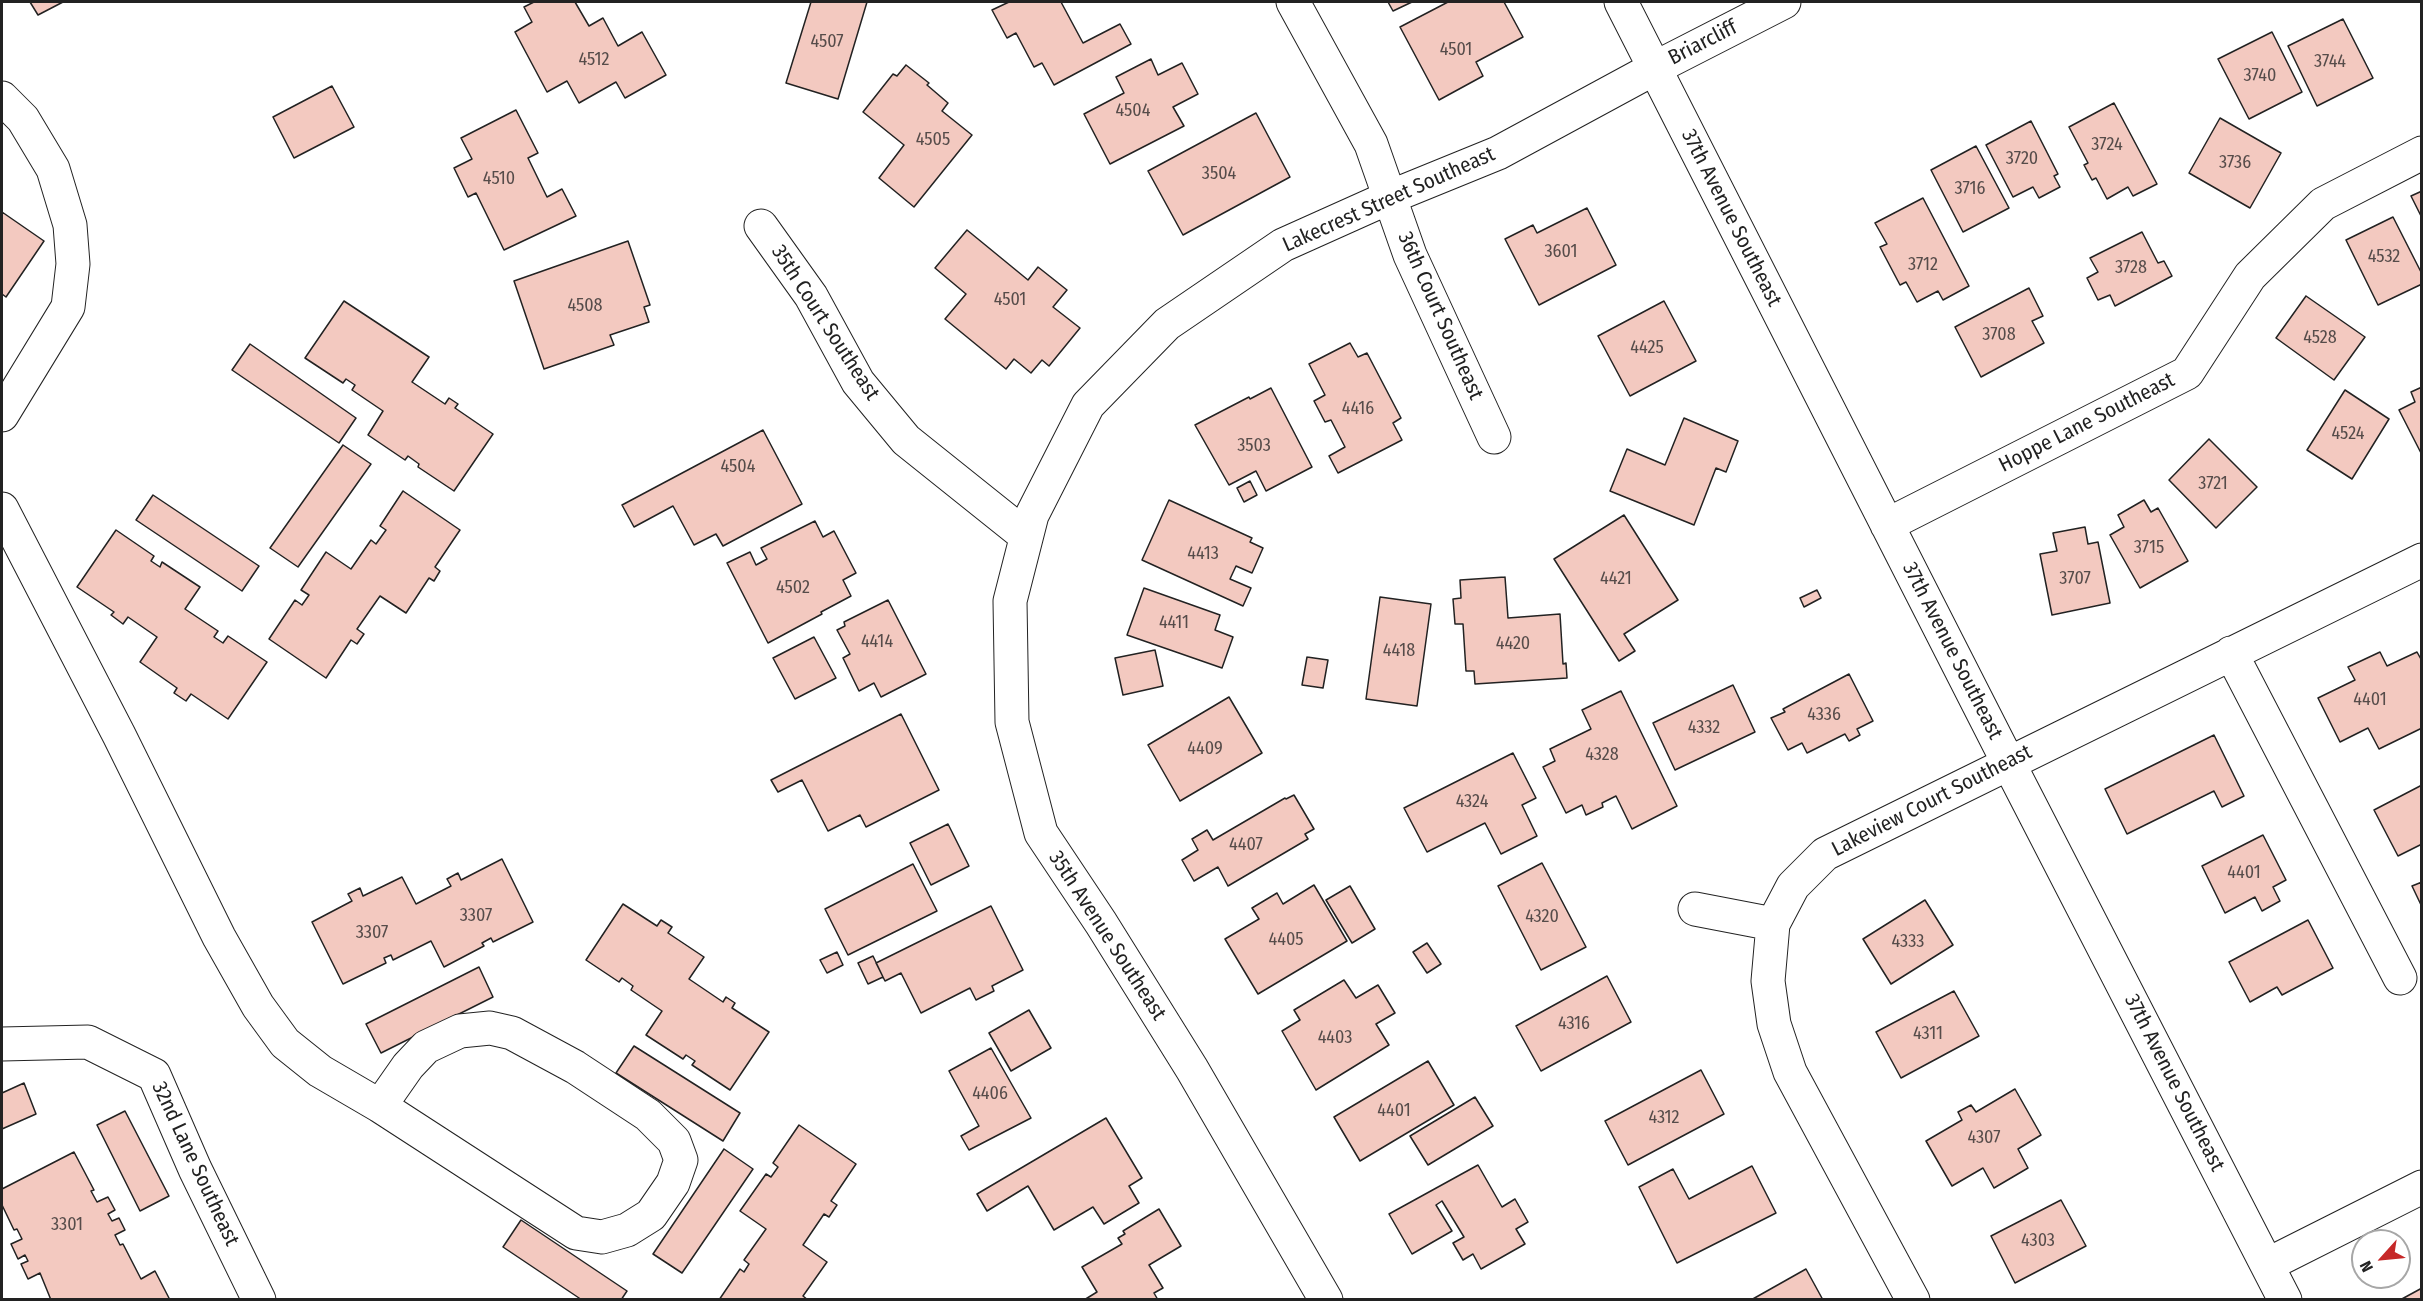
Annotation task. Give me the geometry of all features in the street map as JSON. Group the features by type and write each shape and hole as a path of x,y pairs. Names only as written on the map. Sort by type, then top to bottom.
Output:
{"street":[{"name":"36th Court Southeast","path":"1293,2 1371,144 1410,255 1494,437"},
{"name":"37th Avenue Southeast","path":"1621,2 2008,762 2285,1299"},
{"name":"Briarcliff","path":"1655,68 1784,2"},
{"name":"Lakecrest Street Southeast","path":"1026,536 1032,515 1088,405 1167,324 1282,245 1390,197 1498,153 1655,68"},
{"path":"2,98 23,119 53,169 70,225 73,264 68,307 2,415"},
{"name":"Hoppe Lane Southeast","path":"1887,525 2187,373 2250,276 2323,204 2421,153"},
{"name":"35th Court Southeast","path":"761,226 811,296 858,382 906,440 1026,536"},
{"path":"2,509 119,735 219,937 258,1006 285,1043 320,1071 576,1233 602,1237 627,1230 651,1215 673,1183 681,1160 674,1141 648,1114 575,1068 512,1033 490,1028 460,1031 426,1047 408,1066 380,1107"},
{"name":"35th Avenue Southeast","path":"1026,536 1010,601 1012,722 1041,833 1101,923 1192,1070 1326,1299"},
{"name":"Lakeview Court Southeast","path":"1913,1299 1790,1072 1774,1024 1768,981 1773,924 1793,886 1826,854 2008,762 2421,560"},
{"path":"2231,653 2400,978"},
{"path":"1695,909 1773,924"},
{"name":"32nd Lane Southeast","path":"2,1044 88,1042 154,1075 195,1169 259,1299"},
{"path":"2267,1265 2421,1187"}],"building":[{"path":"30,2 63,2 38,15"},
{"path":"534,2 575,2 589,26 603,18 618,46 642,32 666,75 625,98 616,82 579,103 567,81 547,92 515,32 532,22 524,7"},
{"path":"811,2 867,2 838,99 786,83"},
{"path":"1009,2 1061,2 1083,43 1120,24 1131,44 1054,85 1042,63 1034,67 1016,33 1007,38 992,10"},
{"path":"1388,2 1412,2 1393,11"},
{"path":"1448,2 1504,2 1523,37 1476,62 1483,76 1439,100 1400,27"},
{"path":"2343,19 2373,78 2317,106 2288,46"},
{"path":"2272,32 2302,92 2249,119 2218,59"},
{"path":"1151,59 1158,75 1182,63 1198,94 1173,107 1184,126 1110,164 1084,114 1124,93 1116,77"},
{"path":"906,65 929,83 927,85 948,103 942,111 972,135 914,207 879,178 904,145 863,112 893,74 897,76"},
{"path":"332,86 354,127 294,158 273,117"},
{"path":"2114,103 2157,184 2133,196 2128,187 2107,199 2096,178 2092,180 2084,165 2088,163 2069,127"},
{"path":"516,110 538,153 528,158 547,197 562,189 576,216 504,250 476,193 468,197 454,168 472,159 461,138"},
{"path":"1256,113 1290,177 1183,235 1148,171"},
{"path":"2220,118 2281,153 2250,208 2189,173"},
{"path":"2031,121 2058,174 2054,176 2060,187 2039,198 2033,187 2013,197 1986,145"},
{"path":"1976,146 2009,208 1963,232 1931,170"},
{"path":"2422,191 2422,218 2411,196"},
{"path":"1923,198 1969,286 1943,300 1938,291 1917,302 1906,282 1900,285 1880,247 1887,244 1875,223"},
{"path":"1587,208 1616,265 1539,305 1505,239 1533,225 1537,233"},
{"path":"2,212 44,241 6,297 2,294"},
{"path":"2393,217 2422,274 2422,284 2378,305 2346,240"},
{"path":"967,230 1028,280 1038,267 1067,290 1053,307 1080,328 1049,366 1042,360 1031,373 1014,359 1006,369 945,319 966,294 935,268"},
{"path":"2142,232 2158,263 2164,261 2172,276 2115,306 2110,295 2098,300 2087,278 2098,272 2090,258"},
{"path":"628,241 650,305 644,307 649,322 610,335 614,345 544,369 514,281"},
{"path":"2029,288 2043,316 2032,321 2044,343 1981,377 1955,327"},
{"path":"2306,296 2365,337 2334,380 2276,338"},
{"path":"344,301 429,357 412,382 445,404 449,398 458,404 455,408 493,434 454,491 418,467 419,464 408,456 405,460 368,435 383,411 352,390 355,385 346,379 343,383 305,358"},
{"path":"1664,301 1696,361 1630,396 1598,336"},
{"path":"1350,343 1358,357 1367,353 1401,418 1393,423 1402,440 1338,473 1329,456 1345,447 1331,420 1325,422 1314,401 1325,395 1309,364"},
{"path":"250,344 356,418 339,443 232,370"},
{"path":"2422,387 2422,455 2399,410 2415,402 2411,392"},
{"path":"1271,388 1312,467 1266,491 1256,471 1229,485 1195,425"},
{"path":"2345,390 2389,419 2352,479 2307,450"},
{"path":"1684,418 1738,441 1726,472 1716,468 1694,525 1610,491 1627,449 1665,465"},
{"path":"763,430 802,504 723,546 716,534 694,545 673,506 634,527 622,505"},
{"path":"2209,439 2257,487 2216,528 2169,480"},
{"path":"343,445 371,464 298,567 270,548"},
{"path":"1250,481 1257,495 1244,502 1237,488"},
{"path":"403,491 460,530 435,567 440,571 434,581 429,578 406,613 380,596 357,629 364,634 357,644 351,640 326,678 269,639 295,600 302,605 309,595 301,590 326,552 351,569 371,540 376,544 386,530 380,526"},
{"path":"153,495 259,566 242,591 136,520"},
{"path":"1169,500 1252,538 1250,542 1263,548 1252,573 1236,566 1230,579 1251,588 1243,606 1142,560"},
{"path":"2144,500 2151,512 2158,508 2188,561 2140,588 2110,535 2124,527 2118,515"},
{"path":"1624,515 1678,600 1624,634 1635,651 1619,661 1554,559"},
{"path":"815,521 823,537 834,531 856,573 843,580 851,596 768,643 727,563 750,552 756,565 767,559 761,548"},
{"path":"2085,527 2088,544 2098,542 2110,603 2052,615 2040,554 2057,551 2053,533"},
{"path":"116,530 154,556 151,561 160,567 162,562 200,587 185,609 218,631 214,637 223,643 228,636 267,662 228,719 191,694 186,701 174,693 177,688 140,662 157,637 128,617 123,624 111,615 114,612 77,587"},
{"path":"1505,577 1508,618 1560,614 1563,664 1566,663 1567,678 1475,684 1474,671 1466,671 1463,624 1455,624 1453,599 1461,598 1460,580"},
{"path":"1144,588 1220,615 1215,630 1233,637 1222,668 1127,635"},
{"path":"1817,590 1821,598 1804,607 1800,598"},
{"path":"1380,597 1431,604 1417,706 1366,699"},
{"path":"888,600 926,674 881,697 874,683 859,691 843,658 850,654 837,630 845,626 844,622"},
{"path":"814,637 836,678 795,699 773,658"},
{"path":"1155,650 1163,686 1123,695 1115,658"},
{"path":"2380,652 2387,666 2417,652 2422,661 2422,728 2379,749 2368,728 2340,742 2318,698 2355,680 2348,667"},
{"path":"1307,657 1328,660 1323,688 1302,685"},
{"path":"1849,674 1873,721 1857,729 1860,735 1849,741 1845,734 1807,753 1802,743 1788,750 1771,718 1785,712 1783,709"},
{"path":"1733,685 1755,732 1675,770 1653,723"},
{"path":"1621,691 1677,806 1632,829 1616,796 1602,803 1603,807 1586,815 1582,805 1566,813 1543,767 1555,761 1550,749 1591,729 1582,710"},
{"path":"1229,697 1262,753 1180,801 1148,745"},
{"path":"901,714 939,790 866,827 860,815 828,831 802,780 778,792 771,780"},
{"path":"2214,735 2244,796 2222,807 2214,791 2127,834 2105,789"},
{"path":"1513,753 1536,798 1522,805 1537,836 1501,854 1485,823 1427,852 1404,808"},
{"path":"2422,785 2422,844 2398,856 2374,810"},
{"path":"1294,795 1314,829 1305,834 1308,839 1228,886 1218,867 1194,881 1182,860 1198,850 1192,839 1207,830 1213,840"},
{"path":"948,824 969,866 931,885 910,843"},
{"path":"2263,835 2286,880 2273,887 2280,901 2262,911 2255,897 2225,913 2202,866"},
{"path":"502,859 533,922 493,942 491,938 482,943 484,946 444,967 431,941 393,960 391,955 384,958 386,963 343,984 312,922 352,901 348,894 360,888 363,896 402,877 416,904 451,886 447,879 458,873 461,880"},
{"path":"1542,863 1586,947 1541,970 1498,886"},
{"path":"913,864 937,911 848,955 825,909"},
{"path":"2422,882 2422,907 2412,886"},
{"path":"1314,885 1347,941 1258,994 1225,939 1259,919 1252,908 1277,893 1283,904"},
{"path":"1350,886 1375,929 1352,943 1326,900"},
{"path":"1925,900 1953,945 1891,984 1863,939"},
{"path":"623,904 657,926 661,920 672,927 668,933 704,957 689,979 723,1002 726,997 735,1003 732,1008 769,1032 730,1090 692,1065 695,1061 686,1055 683,1059 646,1035 662,1011 631,990 633,986 622,978 619,982 586,960"},
{"path":"991,906 1023,970 992,986 994,991 976,1000 970,988 921,1013 901,973 885,981 876,963"},
{"path":"2308,920 2333,968 2282,995 2277,987 2250,1002 2229,962"},
{"path":"1427,943 1441,964 1427,973 1413,952"},
{"path":"837,952 843,965 827,973 820,960"},
{"path":"873,956 883,977 868,984 858,963"},
{"path":"479,967 493,997 381,1053 366,1024"},
{"path":"1607,976 1631,1022 1541,1071 1516,1026"},
{"path":"1344,980 1356,998 1378,985 1395,1013 1376,1024 1389,1045 1316,1090 1282,1031 1300,1020 1294,1010"},
{"path":"1954,991 1979,1036 1901,1078 1876,1032"},
{"path":"1029,1010 1051,1048 1011,1071 989,1033"},
{"path":"634,1046 740,1113 723,1141 616,1073"},
{"path":"991,1048 1031,1118 969,1150 961,1136 979,1126 949,1071"},
{"path":"1428,1061 1454,1105 1360,1161 1334,1117"},
{"path":"1701,1070 1724,1114 1628,1165 1605,1121"},
{"path":"24,1083 36,1114 2,1129 2,1093"},
{"path":"2015,1089 2041,1135 2018,1149 2028,1168 1994,1188 1983,1168 1952,1186 1926,1141 1962,1120 1958,1112 1971,1105 1976,1112"},
{"path":"1475,1097 1493,1126 1428,1165 1410,1136"},
{"path":"125,1111 169,1196 140,1211 97,1125"},
{"path":"1106,1118 1142,1178 1129,1186 1139,1203 1104,1224 1093,1207 1054,1230 1028,1186 987,1211 977,1194"},
{"path":"799,1125 856,1164 831,1201 837,1205 829,1217 824,1214 803,1245 827,1262 803,1296 808,1300 719,1300 740,1269 744,1272 749,1264 744,1260 766,1229 740,1211 766,1174 771,1177 778,1167 773,1163"},
{"path":"724,1149 753,1169 682,1273 653,1254"},
{"path":"74,1152 94,1190 91,1191 97,1202 108,1197 115,1210 108,1214 112,1221 119,1218 125,1230 115,1235 120,1245 123,1244 141,1279 155,1271 170,1300 51,1300 40,1273 28,1279 21,1264 28,1261 25,1255 18,1259 11,1244 22,1239 17,1229 14,1230 2,1205 2,1189"},
{"path":"1478,1165 1502,1207 1515,1199 1528,1222 1516,1229 1525,1244 1481,1269 1473,1254 1463,1260 1453,1243 1464,1237 1442,1201 1436,1205 1452,1231 1412,1254 1389,1214"},
{"path":"1752,1166 1776,1213 1677,1263 1639,1187 1673,1169 1689,1199"},
{"path":"2061,1200 2086,1246 2015,1283 1991,1236"},
{"path":"1159,1209 1181,1246 1149,1265 1163,1288 1154,1293 1158,1300 1084,1300 1097,1292 1082,1267 1122,1244 1118,1238 1125,1234 1123,1231"},
{"path":"521,1220 627,1291 621,1300 582,1300 503,1247"},
{"path":"1806,1269 1823,1300 1751,1300"},
{"path":"2422,1288 2422,1300 2400,1300"}]}
